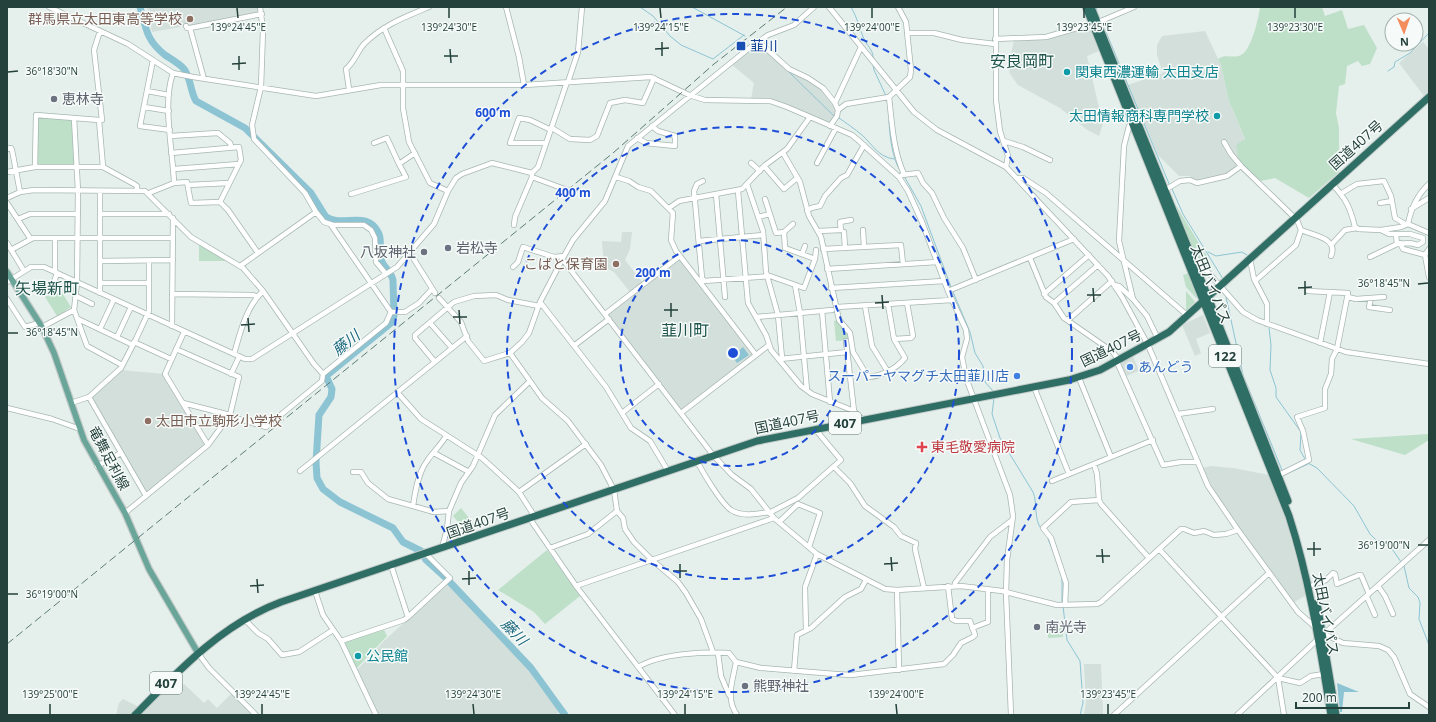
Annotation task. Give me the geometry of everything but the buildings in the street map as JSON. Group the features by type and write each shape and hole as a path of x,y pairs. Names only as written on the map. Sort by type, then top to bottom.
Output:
{"highway":[{"name":"太田バイパス","path":"1086,7 1095,23 1165,190 1289,516 1306,572 1316,628 1322,635 1324,674 1331,715"},
{"name":"太田バイパス","path":"1092,7 1095,23 1132,122 1279,475 1299,531 1313,585 1336,715"},
{"name":"国道407号","path":"135,715 198,653 244,619 270,606 757,441 1079,378 1118,361 1158,339 1188,316 1429,97"}],"main road":[{"name":"竜舞足利線","path":"7,272 9,280 41,325 54,353 80,429 97,466 125,513 149,569 198,653"}],"street":[{"path":"49,7 133,46 173,74 316,96 349,89 381,85 524,85 654,78 689,95 712,101 770,101 852,135 902,175 918,173 923,183 932,193 944,218 962,248 976,280"},
{"path":"260,7 262,14 262,87 252,125 254,139 306,193 316,212 322,220 331,225 391,312"},
{"path":"349,89 346,69 350,66 362,46 384,28 429,7"},
{"path":"506,7 520,57 524,85"},
{"path":"514,225 515,217 532,175 538,167 578,52 582,7"},
{"path":"439,298 460,322 467,336 484,361 486,362 510,353 529,333 540,304 573,240 605,201 616,178 628,146 689,95 758,41 794,25 814,7"},
{"path":"829,7 914,112 926,122 1006,168 1089,255 1113,283 1148,345 1215,498 1298,612 1316,628"},
{"path":"838,110 846,104 887,97 896,91 910,77 911,63 907,33 904,16 898,7"},
{"path":"996,7 996,100 1008,156 1006,168"},
{"path":"907,33 934,33 962,40 995,42 1046,37 1095,23 1123,10 1134,7"},
{"path":"204,78 188,27 262,14"},
{"path":"384,28 402,68 405,123 409,142 430,183 448,191"},
{"path":"100,30 94,50 102,120 99,120 103,167"},
{"path":"758,41 789,69 808,78 823,88 835,103 838,110 837,116 830,126"},
{"path":"835,103 861,47"},
{"path":"153,60 140,126 170,130"},
{"path":"173,74 169,95 170,136 174,183"},
{"path":"546,142 510,143 519,118 530,120 570,139 590,140 597,136 610,103 625,100 643,103 654,78"},
{"path":"147,91 169,95"},
{"path":"887,97 893,137 902,175 952,300 968,329 962,357 966,378 1010,495 1012,520 1007,560 1006,593 1011,715"},
{"path":"144,107 170,111"},
{"path":"36,167 36,115 99,120"},
{"path":"669,208 679,201 738,191 764,166 783,153 790,146 795,136 810,117"},
{"path":"74,118 78,167 77,283 74,310 87,346 122,365"},
{"path":"1132,122 1128,126 1123,153 1120,241 1126,262 1133,299"},
{"path":"637,138 646,143 675,146 675,136 658,131 652,126"},
{"path":"816,163 836,128"},
{"path":"170,136 218,133 230,143 232,148"},
{"path":"351,194 406,177 387,138 374,143"},
{"path":"1004,141 1023,147 1050,160"},
{"path":"1224,142 1231,154 1241,166 1295,218 1301,230 1296,245 1255,281"},
{"path":"807,211 811,208 820,206 825,196 841,178 847,176 864,145"},
{"path":"171,153 239,147 241,160 220,202"},
{"path":"7,149 11,148 12,150 20,192"},
{"path":"399,164 415,153"},
{"path":"783,153 797,178 807,211 818,231 823,249 834,309 839,320 850,334 852,352 868,377 888,372 901,364 905,358 894,339 888,304"},
{"path":"9,280 31,267 40,266 148,314 236,356 245,359 252,359 397,267 434,224 448,191 456,178 462,174 492,163 532,175 570,191"},
{"path":"174,169 239,164"},
{"path":"751,164 760,171"},
{"path":"764,166 784,189 797,178"},
{"path":"1165,190 1180,181 1190,180 1197,183 1227,176 1241,166"},
{"path":"7,172 16,169 36,167 103,167 134,184 137,190"},
{"path":"616,178 629,181 638,187 650,191 673,213 671,240 680,256 756,355"},
{"path":"1017,178 1023,178 1046,193 1188,316"},
{"path":"703,181 695,185 695,198 702,278 704,281 768,276 804,288 815,259 816,250"},
{"path":"1342,193 1358,184 1384,181 1392,201 1395,218 1429,233"},
{"path":"7,198 20,192 137,190 147,192 174,183 187,182 188,185 229,183"},
{"path":"747,184 763,235 768,276 778,315 780,358"},
{"path":"1332,184 1342,193 1349,205 1357,228"},
{"path":"1331,245 1345,230 1357,228 1362,230 1381,230 1401,227 1406,224 1411,209 1421,192 1429,184"},
{"path":"188,185 191,203 220,202 228,210 258,253"},
{"path":"100,191 100,292"},
{"path":"738,191 748,303 766,335 769,346 780,358 785,369 807,390 830,402 854,411 863,420"},
{"path":"147,192 191,237 240,266 263,292 314,364 323,374"},
{"path":"716,194 725,297"},
{"path":"1411,209 1429,198"},
{"path":"765,199 776,233 784,232 793,224"},
{"path":"1380,202 1392,201"},
{"path":"7,203 30,238"},
{"path":"240,266 316,212"},
{"path":"18,219 30,214 78,214"},
{"path":"100,214 171,216"},
{"path":"758,218 770,214"},
{"path":"171,216 172,326"},
{"path":"818,231 841,230 840,222 851,220"},
{"path":"331,225 364,224 369,228 375,238 376,262 386,274"},
{"path":"863,230 864,247"},
{"path":"1301,230 1318,235 1331,245 1333,250 1331,256"},
{"path":"1370,257 1398,243 1418,244 1423,242 1423,238 1410,234 1396,235 1389,234 1381,230"},
{"path":"784,232 785,248 815,259"},
{"path":"844,232 845,248"},
{"path":"699,241 763,235"},
{"path":"1396,235 1398,243 1403,249 1428,255"},
{"path":"12,250 30,238 172,238"},
{"path":"38,292 54,282 56,273 55,238"},
{"path":"949,291 1074,239"},
{"path":"7,243 24,271"},
{"path":"823,249 901,245 904,264"},
{"path":"802,254 804,246"},
{"path":"513,267 518,262 523,247 554,257 563,258 713,455 732,475 751,489 774,518 817,554 885,590 955,586 1006,593 1049,603 1065,605 1100,603 1182,529 1194,533 1204,531 1214,536 1238,530"},
{"path":"1429,249 1429,277"},
{"path":"1189,251 1243,312 1250,317 1337,349 1357,354 1429,364"},
{"path":"391,312 405,312 434,291 410,253"},
{"path":"1044,294 1089,255"},
{"path":"605,314 680,256"},
{"path":"1030,258 1044,294 1054,303 1068,320 1112,352 1118,361 1132,399 1153,440 1163,465 1181,462 1198,462"},
{"path":"1250,259 1255,281 1266,297 1268,309 1267,324"},
{"path":"71,403 89,397 122,365 134,343 148,314 149,260"},
{"path":"100,261 172,260"},
{"path":"827,269 937,262"},
{"path":"1054,303 1098,265"},
{"path":"831,288 944,281"},
{"path":"100,283 149,283"},
{"path":"1113,283 1119,286 1133,299 1147,316 1158,339"},
{"path":"1068,320 1113,283"},
{"path":"794,285 800,313 807,390"},
{"path":"1279,475 1307,461 1303,431 1297,417 1325,408 1325,389 1331,374 1332,359 1337,349 1348,297 1348,293 1308,291"},
{"path":"231,374 242,327 258,297 263,292"},
{"path":"1320,343 1330,292"},
{"path":"172,294 253,295 258,297"},
{"path":"435,362 415,338 415,335 454,302 474,296 496,295 508,300 540,304 575,345 612,396 631,428 650,441 668,471"},
{"path":"76,296 92,304"},
{"path":"1348,297 1356,299 1384,297"},
{"path":"1371,298 1369,307 1390,310"},
{"path":"7,299 25,327 41,325 74,310"},
{"path":"100,329 114,299"},
{"path":"756,317 888,304 952,300"},
{"path":"894,339 911,338 913,336 907,303"},
{"path":"865,306 872,346 888,372"},
{"path":"117,337 131,307"},
{"path":"822,311 830,402"},
{"path":"183,403 230,415 266,427 322,381 323,374 386,323 391,312"},
{"path":"78,319 171,359"},
{"path":"575,345 609,320"},
{"path":"430,323 452,348"},
{"path":"184,332 165,374 208,445"},
{"path":"300,471 467,336"},
{"path":"846,341 854,411"},
{"path":"681,413 769,346"},
{"path":"125,513 208,445 230,415 239,378 176,349"},
{"path":"780,358 847,352"},
{"path":"510,353 542,398 568,421 601,465 614,490 617,511 622,518 625,529 634,542 652,560 678,582 686,593 701,619 716,652 722,676 733,709 737,715"},
{"path":"1079,378 1111,457"},
{"path":"442,548 447,530 449,511 461,483 469,472 477,456 495,415 530,382"},
{"path":"622,413 659,384"},
{"path":"1034,387 1069,474"},
{"path":"397,392 421,419 477,456 519,492 532,518 550,548 576,586 674,715"},
{"path":"89,397 146,496"},
{"path":"7,408 52,419 80,429"},
{"path":"1178,414 1213,410"},
{"path":"697,461 711,484 731,510 752,515 769,512 797,499 834,467 841,458 815,429"},
{"path":"413,506 415,492 424,466 446,436"},
{"path":"1052,481 1153,440"},
{"path":"519,492 586,444"},
{"path":"97,466 121,453"},
{"path":"434,453 469,472"},
{"path":"1094,464 1098,481 1099,500 1149,558"},
{"path":"834,467 850,483 864,506 894,527 901,536 916,542 915,550 924,588"},
{"path":"353,472 360,472 368,483 388,499 434,512 449,511"},
{"path":"1065,605 1066,583 1051,538 1043,528 1071,502 1099,500"},
{"path":"779,522 798,504 820,513 809,547"},
{"path":"550,548 588,534 617,511"},
{"path":"576,586 774,518"},
{"path":"955,586 955,583 982,546 990,537 1012,520"},
{"path":"1240,714 1322,635 1368,596 1429,540"},
{"path":"1159,549 1278,678 1284,715"},
{"path":"341,641 404,620 450,578 426,554"},
{"path":"806,630 805,587 817,554"},
{"path":"391,565 408,617"},
{"path":"1114,715 1269,573"},
{"path":"1313,585 1326,580 1333,573 1336,576 1337,584 1361,575 1375,615"},
{"path":"794,671 796,637 798,633 813,627 845,597 861,589 866,580"},
{"path":"638,667 662,659 716,652 730,653 736,662 760,668 851,674 946,664 961,643 974,637 970,621 956,621 952,619 948,586"},
{"path":"1378,586 1385,596 1393,614"},
{"path":"897,590 899,670"},
{"path":"972,628 988,622 988,590"},
{"path":"316,591 323,615 341,641 376,715"},
{"path":"244,619 258,633 268,639 282,656 299,652 333,630"},
{"path":"1322,635 1344,643 1379,646 1388,650 1394,657 1408,691 1429,707"},
{"path":"198,653 209,668 256,715"},
{"path":"729,695 736,662"},
{"path":"1278,678 1300,683 1312,676 1324,674"}],"shaded area":[{"name":"群馬県立太田東高等学校","path":"147,7 259,7 260,13 152,32"},
{"path":"1090,28 1099,51 1087,56 1100,112 1106,115 1099,136 1086,129 1060,108 1018,85 1010,74 1008,65 1014,41 1051,38"},
{"path":"1205,31 1221,65 1229,101 1245,140 1240,166 1227,175 1198,181 1189,176 1179,176 1158,155 1128,85 1163,73 1157,55 1157,45 1162,36"},
{"path":"1424,43 1429,49 1429,92 1424,96 1399,63 1412,52 1424,52"},
{"path":"757,44 760,44 788,70 808,79 825,91 837,113 831,122 829,123 787,105 751,99 754,83 731,64"},
{"name":"こばと保育園","path":"622,232 632,232 630,249 625,260 643,283 630,292 614,272 604,267 602,241 621,242"},
{"path":"679,259 753,354 683,409 681,409 609,316 609,313"},
{"path":"1203,315 1210,333 1196,339 1201,353 1195,356 1182,325"},
{"name":"あんどう","path":"1133,356 1139,371 1126,376 1120,364"},
{"name":"太田市立駒形小学校","path":"121,370 164,374 205,443 205,446 147,492 92,400 92,396"},
{"path":"1211,466 1233,468 1269,475 1287,524 1306,595 1293,603 1219,500 1203,468"},
{"path":"447,583 528,669 559,712 556,715 378,715 357,670 385,640"},
{"path":"1084,664 1101,664 1103,715 1084,715 1086,703"},
{"path":"184,684 204,703 208,699 217,708 232,693 253,715 139,715 166,687 174,694"},
{"path":"123,699 139,707 130,715 116,715 119,703"}],"green space":[{"path":"1260,7 1322,7 1325,16 1342,10 1348,29 1364,25 1377,48 1370,64 1362,66 1358,61 1347,66 1345,84 1339,86 1336,113 1339,128 1339,172 1309,198 1275,178 1261,181 1240,166 1236,145 1245,139 1229,101 1221,65 1218,59 1224,56 1238,56 1245,52 1254,33"},
{"path":"38,118 70,120 73,122 76,163 74,165 38,165"},
{"path":"1177,207 1200,245 1192,251 1174,208"},
{"path":"199,244 228,261 199,261"},
{"path":"1202,248 1212,265 1207,268 1193,253"},
{"path":"1189,273 1198,296 1196,298 1186,287 1183,275"},
{"path":"59,288 71,307 57,316 45,297"},
{"path":"1186,291 1195,302 1187,310 1186,310"},
{"path":"838,320 849,334 849,340 836,341 834,321"},
{"path":"1429,434 1429,440 1405,455 1351,439"},
{"path":"461,508 474,524 466,531 453,516"},
{"path":"547,550 580,596 545,624 534,612 498,590"},
{"path":"1063,622 1063,637 1048,638 1048,623"},
{"path":"384,630 387,636 356,669 345,642"}],"water":[{"path":"743,347 749,355 737,363 732,356"},
{"path":"1337,683 1359,692 1344,692 1342,712 1340,712"}],"waterway":[{"name":"藤川","path":"140,7 150,39 165,55 178,63 184,69 188,76 196,101 245,128 311,193 326,217 340,221 355,220 368,222 379,234 381,259 391,274 393,280 394,316 391,323 326,376 332,389 331,397 319,415 316,462 317,478 323,489 340,502 393,528 403,542 421,551 426,560 447,579 531,668 565,715"},
{"path":"640,7 653,16 670,36 681,45 713,59 744,35"},
{"path":"692,7 745,36"},
{"path":"851,7 864,39 872,51 873,59"},
{"path":"1106,32 1170,186"},
{"path":"1388,71 1394,67 1395,62 1410,53 1429,33"},
{"path":"873,65 886,96"},
{"path":"789,72 834,116"},
{"path":"839,118 862,135 884,156 894,159"},
{"path":"889,121 895,161 901,172"},
{"path":"904,176 921,206 951,287"},
{"path":"1172,189 1183,214 1223,279"},
{"path":"1208,252 1216,256 1242,252 1247,255"},
{"path":"953,292 970,332 975,353 983,366 985,382 993,391"},
{"path":"1226,297 1243,375 1282,470"},
{"path":"1269,328 1271,345 1270,370 1276,388 1276,397 1301,432 1300,450 1305,459"},
{"path":"994,398 992,414 1000,438 1033,492 1039,526 1042,530"},
{"path":"1308,463 1317,468 1354,506 1370,534 1376,540 1388,543 1401,562"},
{"path":"1284,475 1308,464"},
{"path":"1048,539 1053,551"},
{"path":"1404,566 1409,588 1418,597 1420,603 1419,619 1429,645"},
{"path":"1062,578 1062,603"},
{"path":"1063,606 1067,640 1080,661 1083,703 1080,715"}],"railway":[{"path":"7,644 613,153 714,64 787,7"}],"place":[{"name":"群馬県立太田東高等学校","path":"190,19"},
{"name":"韮川","path":"741,46"},
{"name":"関東西濃運輸 太田支店","path":"1067,72"},
{"name":"恵林寺","path":"54,99"},
{"name":"太田情報商科専門学校","path":"1217,116"},
{"name":"岩松寺","path":"448,248"},
{"name":"八坂神社","path":"424,252"},
{"name":"こばと保育園","path":"616,264"},
{"name":"あんどう","path":"1130,367"},
{"name":"スーパーヤマグチ太田韮川店","path":"1017,376"},
{"name":"太田市立駒形小学校","path":"148,421"},
{"name":"東毛敬愛病院","path":"922,447"},
{"name":"南光寺","path":"1037,627"},
{"name":"公民館","path":"358,656"},
{"name":"熊野神社","path":"745,686"}],"district":[{"name":"安良岡町","path":"1022,61"},
{"name":"矢場新町","path":"47,288"},
{"name":"韮川町","path":"685,330"}]}
